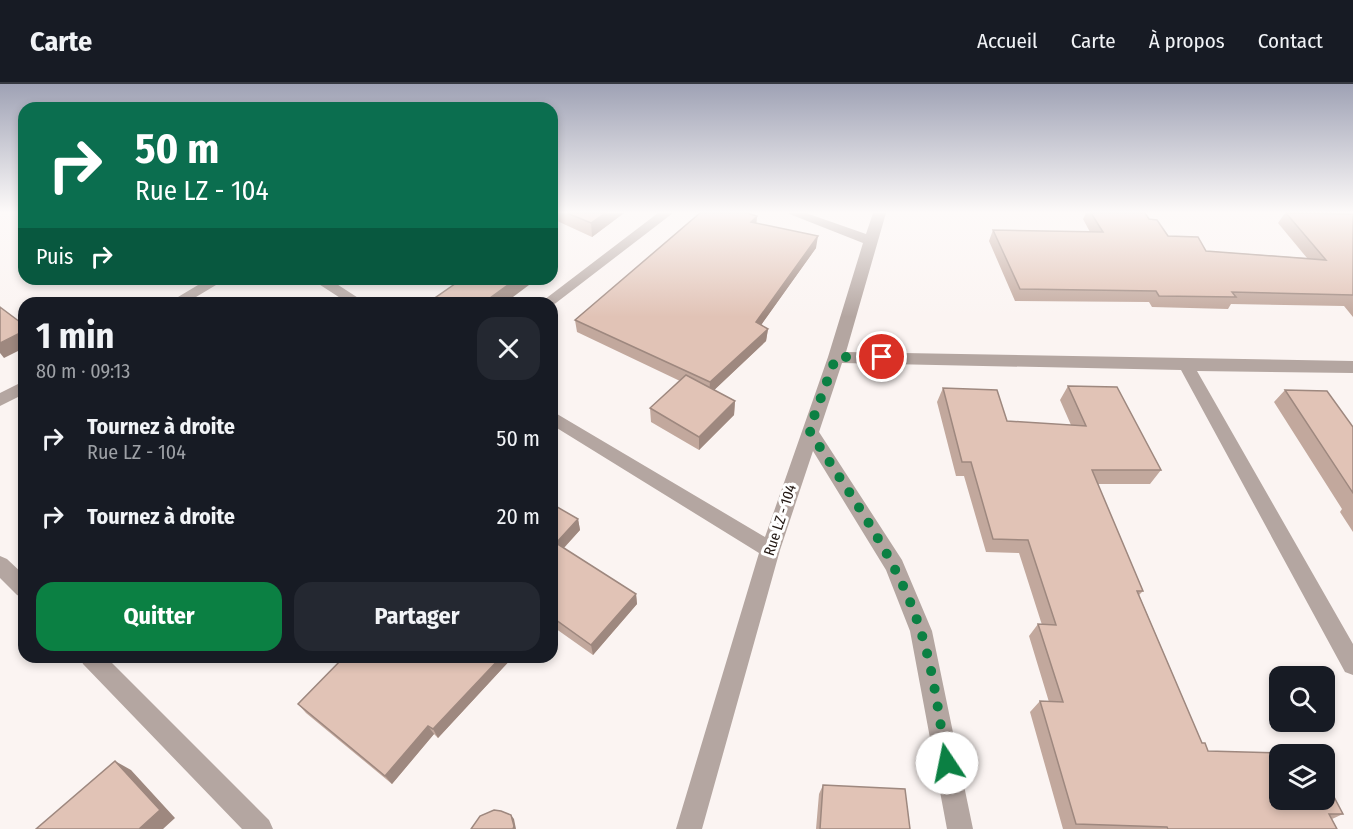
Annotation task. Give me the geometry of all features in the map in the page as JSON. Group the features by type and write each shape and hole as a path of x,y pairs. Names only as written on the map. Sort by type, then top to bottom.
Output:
{"street":[{"path":"555,297 620,248"},
{"name":"Rue LZ - 104","path":"688,829 770,550 809,430 836,357 867,248"},
{"path":"186,297 208,285"},
{"path":"328,285 349,297"},
{"path":"836,357 1018,360 1187,367 1353,368"},
{"path":"1187,367 1353,665"},
{"path":"0,400 18,390"},
{"path":"558,421 770,550"},
{"path":"809,430 895,566 910,601 921,631 960,829"},
{"path":"0,565 18,583"},
{"path":"97,663 260,829"}],"building":[{"path":"659,248 810,248 756,322 768,329 710,382 575,320"},
{"path":"1001,248 1204,248 1206,251 1326,260 1316,248 1353,248 1353,295 1232,292 1236,297 1159,296 1156,291 1020,289"},
{"path":"453,285 508,285 491,297 436,297"},
{"path":"0,307 18,320 18,334 0,343"},
{"path":"686,375 735,401 699,437 650,408"},
{"path":"1068,386 1117,387 1161,470 1092,470 1143,591 1137,591 1202,743 1205,743 1208,751 1269,753 1269,810 1335,810 1335,799 1343,814 1329,814 1337,829 1168,829 1167,827 1076,824 1040,701 1063,702 1038,624 1056,625 1028,540 993,539 971,462 962,462 943,388 997,390 1007,421 1086,426"},
{"path":"1285,390 1327,391 1353,427 1353,493"},
{"path":"558,507 578,519 558,541"},
{"path":"558,544 636,594 591,645 558,621"},
{"path":"338,663 495,663 433,729 428,726 385,776 298,704"},
{"path":"115,761 160,810 139,829 36,829"},
{"path":"823,785 905,789 910,829 820,829"},
{"path":"494,810 511,815 513,829 471,829 480,816"}],"route":[{"path":"882,357 836,357 809,430 895,566 910,601 921,631 947,763"}]}
